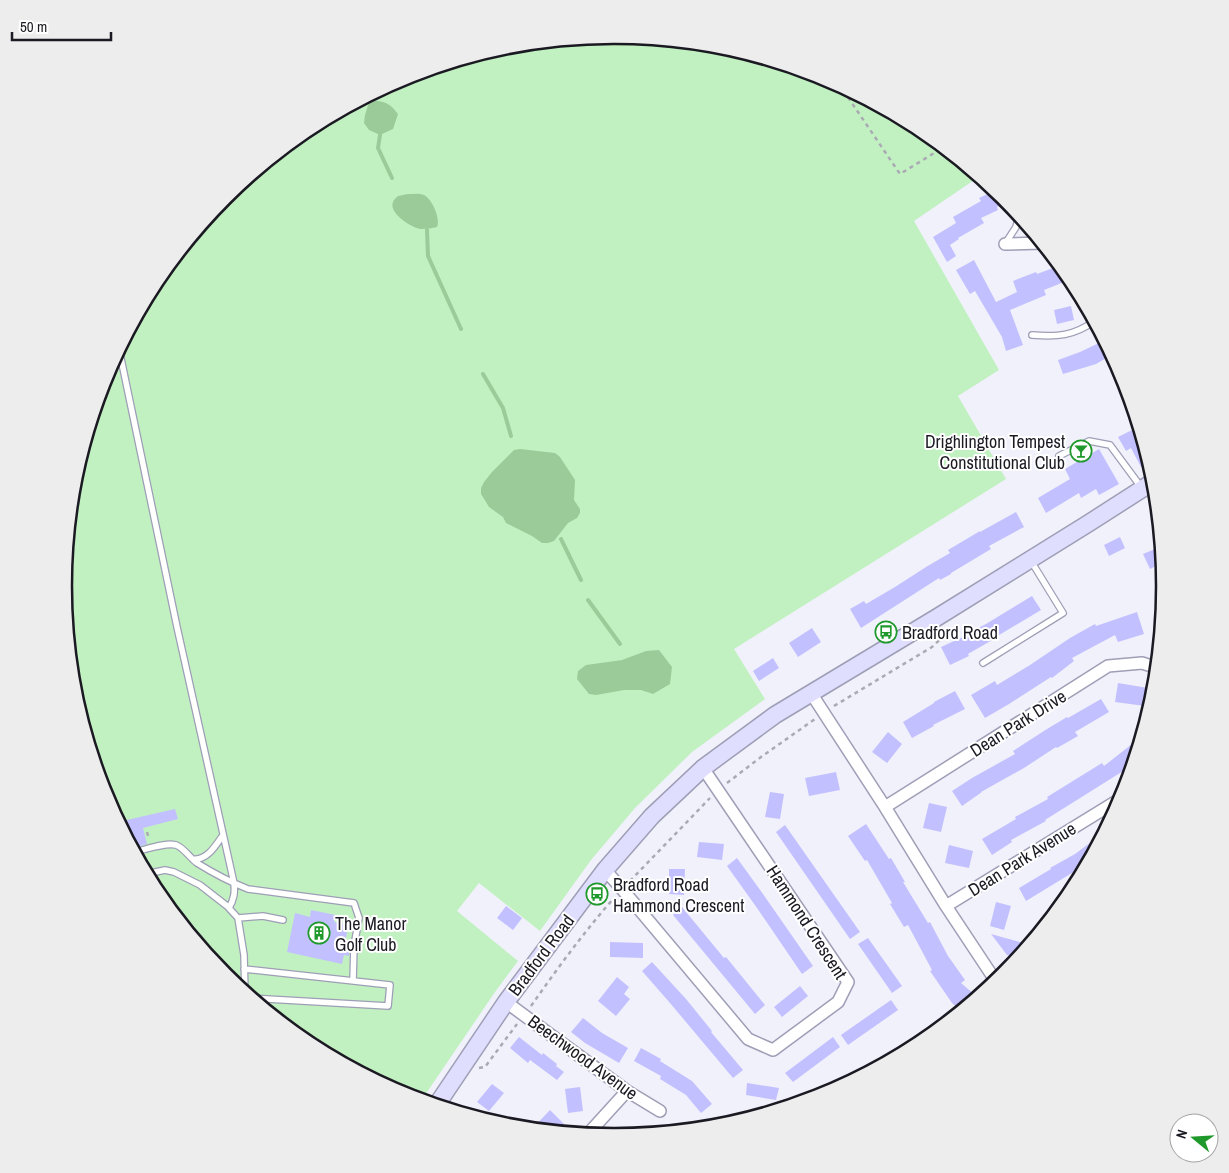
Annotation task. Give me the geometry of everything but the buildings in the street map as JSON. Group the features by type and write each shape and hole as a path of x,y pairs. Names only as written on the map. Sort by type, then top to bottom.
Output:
{"main road":[{"name":"Bradford Road","path":"440,1100 506,1002 605,870 652,816 703,768 775,715 941,615 1148,485"}],"street":[{"path":"1005,244 1035,243"},
{"name":"Dean Park Drive","path":"884,807 1108,666 1142,663 1151,666"},
{"path":"811,693 992,976"},
{"name":"Hammond Crescent","path":"605,870 748,1039 773,1050 838,1002 848,982 703,768"},
{"name":"Dean Park Avenue","path":"946,906 1111,804"},
{"name":"Beechwood Avenue","path":"506,1002 627,1091 660,1111"},
{"path":"593,1128 627,1091"}],"lane":[{"path":"1005,244 1017,223"},
{"path":"1032,335 1065,335 1090,324"},
{"path":"121,361 177,627 234,883 235,894 229,908"},
{"path":"1059,456 1088,441 1110,445 1147,482"},
{"path":"982,663 1063,613 1030,559"},
{"path":"191,859 198,860 208,855 223,836"},
{"path":"140,851 176,845 191,859 248,889 354,903 359,918 354,946 353,981"},
{"path":"153,872 165,870 174,872 200,885 229,908 238,918 245,984"},
{"path":"238,918 263,916 283,920"},
{"path":"244,969 390,984 388,1006 262,999"}],"path":[{"path":"848,97 900,174 938,151"},
{"path":"459,1072 485,1067 595,920 622,889 718,790 824,713 932,647 950,630 941,615"}],"shaded area":[{"path":"614,44 650,45 685,48 755,62 822,85 886,116 945,156 974,180 914,221 999,370 958,396 1006,479 734,649 765,699 692,752 635,808 591,860 540,931 479,883 457,911 518,961 425,1095 374,1073 343,1057 284,1017 231,970 184,917 144,858 113,794 90,727 82,692 73,622 73,551 76,516 90,446 113,379 128,346 144,315 184,256 206,229 257,178 313,135 343,116 407,85 440,73 474,62 544,48"},
{"path":"371,102 388,104 398,114 393,129 380,135 369,130 364,123"},
{"path":"421,194 427,197 437,214 437,227 416,228 399,217 393,207 393,202 398,196"},
{"path":"514,450 555,453 560,457 575,480 574,500 580,509 580,513 577,518 568,523 554,541 548,543 542,543 506,523 503,517 489,507 481,494 484,482 492,472"},
{"path":"659,650 672,667 670,684 653,694 641,690 624,690 596,695 589,694 577,679 578,671 586,665 622,660 646,651"}],"waterway":[{"path":"380,135 378,148 392,178"},
{"path":"427,230 428,256 461,329"},
{"path":"483,374 503,408 511,436"},
{"path":"561,539 581,580"},
{"path":"588,600 620,644"}],"place":[{"name":"Drighlington Tempest Constitutional Club","path":"1081,451"},
{"name":"Bradford Road","path":"886,632"},
{"name":"Bradford Road Hammond Crescent","path":"597,894"},
{"name":"The Manor Golf Club","path":"319,933"}]}
